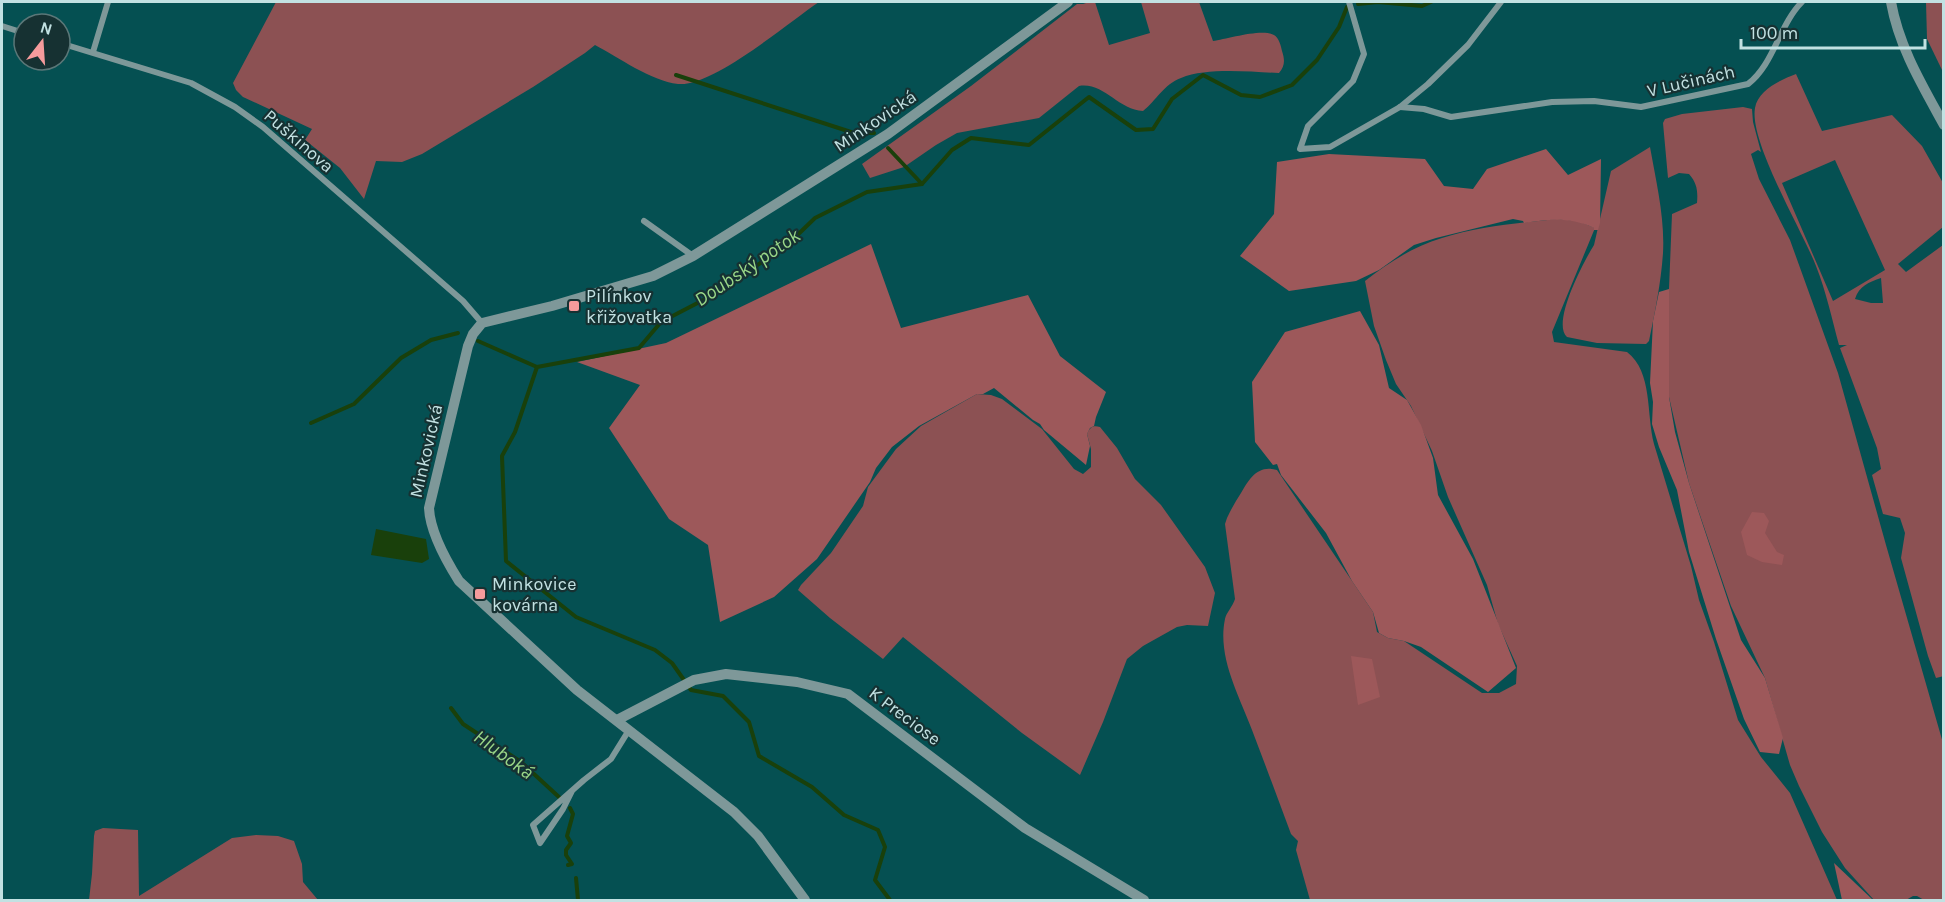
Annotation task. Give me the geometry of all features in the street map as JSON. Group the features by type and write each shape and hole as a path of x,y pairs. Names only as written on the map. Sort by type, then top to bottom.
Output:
{"street":[{"path":"93,52 108,2"},
{"name":"Minkovická","path":"805,900 748,825 717,797 577,690 459,581 451,569 429,520 429,508 468,346 473,334 482,323 552,306 653,276 693,256 888,134 1068,2"},
{"path":"1349,2 1364,54 1353,81 1308,126 1300,149 1330,147 1400,107 1428,84 1468,45 1501,2"},
{"name":"V Lučinách","path":"1400,107 1424,109 1451,117 1552,102 1594,101 1641,107 1748,84 1757,76 1787,19 1802,2"},
{"path":"1891,2 1905,51 1944,125"},
{"name":"Puškinova","path":"72,46 190,83 235,107 263,127 463,301 482,323"},
{"path":"644,221 693,256"},
{"name":"K Preciose","path":"617,720 694,680 726,674 797,681 848,694 1025,828 1144,900"},
{"path":"572,791 540,843 533,825 572,791 611,759 629,730"}],"shaded area":[{"path":"276,2 819,2 730,65 693,82 678,84 657,78 595,45 533,87 422,154 402,162 376,161 364,199 340,168 305,140 312,129 243,97 236,90 233,83"},
{"path":"1095,2 1109,45 1150,33 1141,2 1199,2 1213,41 1253,33 1269,33 1277,38 1284,57 1283,65 1279,73 1216,71 1181,78 1170,84 1143,111 1126,106 1096,88 1079,86 1039,118 957,133 904,167 870,178 862,164 971,86 1077,4"},
{"path":"1926,2 1943,2 1943,72 1927,39"},
{"path":"1796,74 1822,131 1892,115 1922,146 1943,183 1943,227 1898,264 1906,272 1943,245 1944,676 1936,678 1901,558 1905,533 1900,518 1883,514 1872,475 1881,469 1877,448 1840,348 1847,345 1839,345 1816,266 1768,163 1755,123 1755,108 1760,96 1771,86","holes":["1835,160 1885,270 1833,301 1782,183","1881,278 1883,303 1855,299 1865,285"]},
{"path":"1743,107 1752,109 1761,152 1758,150 1751,154 1759,179 1790,240 1838,373 1943,743 1943,900 1924,900 1913,896 1906,900 1874,900 1845,868 1822,832 1790,765 1765,678 1731,606 1689,483 1669,397 1669,289 1672,214 1697,203 1697,195 1695,184 1689,174 1679,173 1668,178 1663,123 1665,119 1682,114"},
{"path":"1650,147 1660,200 1663,240 1659,286 1649,341 1646,344 1597,343 1567,337 1563,330 1566,306 1577,277 1594,245 1611,171"},
{"path":"1546,149 1568,175 1601,159 1598,230 1577,222 1551,220 1524,223 1513,219 1414,245 1379,270 1356,281 1289,291 1240,256 1274,214 1277,162 1329,154 1425,159 1444,186 1473,189 1487,169"},
{"path":"1557,219 1578,221 1595,228 1552,332 1554,342 1627,352 1641,371 1645,382 1654,444 1699,600 1738,720 1761,757 1790,793 1837,900 1310,900 1296,850 1298,841 1291,834 1227,662 1223,633 1225,619 1235,599 1225,524 1227,518 1255,474 1264,469 1277,470 1373,612 1377,632 1388,638 1404,641 1482,693 1499,693 1516,684 1517,666 1498,624 1487,585 1448,497 1432,451 1411,406 1396,384 1386,360 1374,326 1365,281 1402,256 1442,238 1485,228"},
{"path":"871,244 901,328 1028,295 1060,356 1106,392 1094,426 1087,434 1090,446 1086,465 1044,430 1040,424 994,388 983,394 977,394 919,426 892,447 817,559 774,597 720,622 708,545 669,519 609,428 640,385 577,362 666,343"},
{"path":"1669,289 1669,397 1675,432 1689,483 1741,640 1765,678 1783,738 1779,754 1760,752 1744,719 1689,552 1677,490 1652,424 1653,402 1650,383 1653,321 1659,292"},
{"path":"1360,311 1379,345 1389,388 1407,400 1421,425 1433,458 1438,495 1473,559 1516,668 1488,692 1421,647 1388,638 1379,633 1373,612 1352,581 1326,533 1281,475 1277,464 1273,465 1255,442 1252,382 1285,332"},
{"path":"977,394 1002,399 1042,429 1074,469 1083,474 1091,467 1091,449 1087,434 1092,427 1100,427 1117,448 1135,479 1161,505 1205,567 1215,593 1208,626 1177,627 1143,646 1127,659 1080,775 1022,733 903,637 883,659 798,590 831,553 863,506 868,487 896,449 921,426"},
{"path":"1752,512 1764,513 1769,521 1765,533 1777,552 1784,555 1782,565 1762,562 1747,555 1741,532"},
{"path":"376,529 426,539 429,559 422,563 371,555"},
{"path":"1351,656 1372,659 1380,697 1358,705"},
{"path":"103,828 138,830 139,896 232,838 256,835 278,836 294,841 302,864 303,882 318,900 89,900 94,836 95,831"},
{"path":"1834,863 1873,900 1842,900"}],"waterway":[{"name":"Doubský potok","path":"1358,4 1378,2 1422,6 1431,2"},
{"name":"Doubský potok","path":"890,900 875,880 885,847 878,830 844,815 812,787 759,756 749,722 723,696 691,690 672,663 655,650 576,617 506,561 502,456 515,432 537,367 639,348 661,322 711,296 786,246 815,218 867,192 922,184 952,150 971,138 1029,145 1089,97 1136,130 1153,129 1172,99 1203,75 1241,95 1260,97 1292,85 1317,60 1339,27 1347,7"},
{"path":"676,75 854,133 874,133"},
{"path":"888,148 922,184"},
{"path":"311,423 354,404 401,358 431,340 458,333"},
{"path":"478,341 537,367"},
{"name":"Hluboká","path":"451,708 463,724 521,762 560,798"},
{"name":"Hluboká","path":"568,865 572,864 566,855 566,850 571,843 567,836 573,814 570,808"},
{"name":"Hluboká","path":"576,878 578,900"}],"place":[{"name":"Pilínkov křižovatka","path":"574,306"},
{"name":"Minkovice kovárna","path":"480,594"}]}
